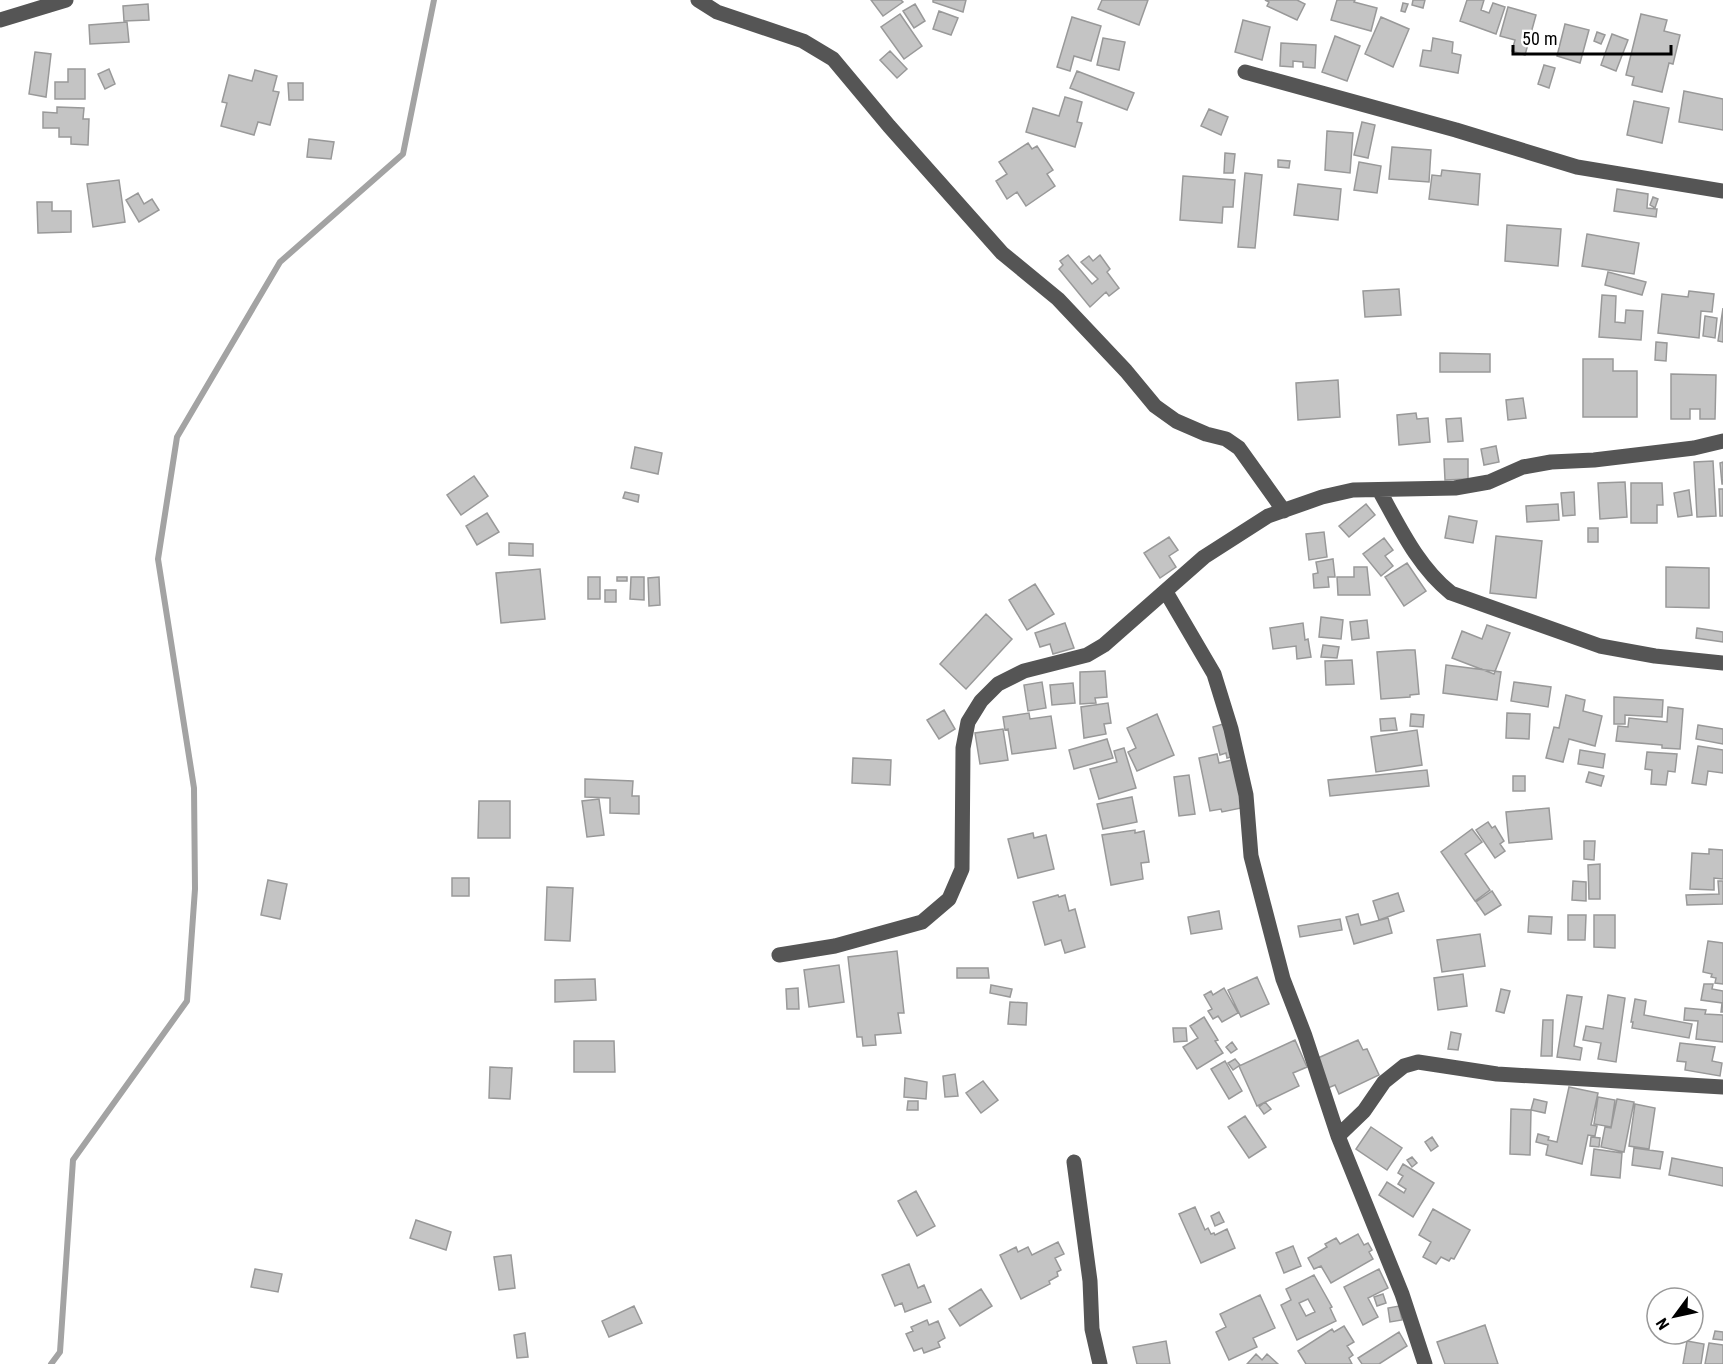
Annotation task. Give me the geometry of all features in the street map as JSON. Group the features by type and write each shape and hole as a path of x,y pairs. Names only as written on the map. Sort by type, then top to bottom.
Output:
{"street":[{"path":"0,20 66,0"},
{"path":"698,0 717,12 803,41 834,59 1002,253 1058,299 1126,371 1155,406 1176,421 1206,434 1226,439 1239,447 1284,511"},
{"path":"1245,72 1577,166 1723,191"},
{"path":"779,955 835,946 921,922 949,899 962,869 963,748 968,722 981,701 998,684 1024,671 1087,655 1104,645 1204,557 1268,516 1322,497 1353,490 1455,488 1489,482 1523,467 1551,462 1594,460 1694,448 1723,441"},
{"path":"1379,490 1422,562 1437,582 1451,593 1600,646 1655,656 1723,663"},
{"path":"1166,592 1195,639 1218,685 1246,795 1251,856 1278,959 1338,1136 1402,1294 1425,1364"},
{"path":"1338,1136 1364,1111 1384,1082 1404,1066 1418,1062 1497,1074 1723,1087"},
{"path":"1074,1162 1090,1281 1092,1329 1100,1364"}],"building":[{"path":"871,0 901,0 903,2 883,16"},
{"path":"933,0 966,0 963,12 933,2"},
{"path":"1102,0 1148,0 1139,25 1098,9"},
{"path":"1265,0 1297,0 1305,4 1297,20 1267,6 1269,2"},
{"path":"1337,0 1355,0 1354,2 1377,8 1371,31 1331,20"},
{"path":"1413,0 1425,0 1423,8 1412,5"},
{"path":"1467,0 1484,0 1481,10 1489,13 1493,3 1505,7 1496,34 1460,21"},
{"path":"1403,3 1408,4 1405,12 1401,11"},
{"path":"148,4 149,20 124,21 123,6"},
{"path":"915,4 925,21 914,28 903,11"},
{"path":"1508,7 1536,15 1525,55 1512,51 1515,40 1500,36"},
{"path":"939,11 958,18 951,35 933,29"},
{"path":"900,14 922,46 904,59 881,27"},
{"path":"1641,14 1667,20 1664,31 1680,35 1673,64 1669,63 1662,92 1632,85 1634,77 1626,75"},
{"path":"1072,17 1101,26 1091,61 1074,56 1070,71 1057,67"},
{"path":"1381,17 1409,29 1393,67 1365,54"},
{"path":"1243,20 1270,27 1262,60 1235,52"},
{"path":"127,22 129,42 90,44 89,25"},
{"path":"1565,24 1589,30 1580,63 1557,56"},
{"path":"1597,32 1605,35 1601,44 1594,41"},
{"path":"1612,34 1628,40 1616,71 1601,65"},
{"path":"1335,36 1360,46 1347,81 1322,72"},
{"path":"1103,38 1125,42 1119,70 1097,65"},
{"path":"1433,38 1453,42 1452,53 1461,55 1458,73 1420,66 1423,50 1431,51"},
{"path":"1281,43 1316,45 1315,68 1303,67 1303,62 1293,61 1293,67 1280,66"},
{"path":"890,51 907,69 897,78 880,60"},
{"path":"35,52 51,54 46,97 29,94"},
{"path":"1544,65 1555,68 1549,88 1538,84"},
{"path":"68,69 85,69 85,99 55,99 55,82 68,82"},
{"path":"109,69 115,84 105,89 98,74"},
{"path":"255,70 277,76 273,91 279,92 270,125 258,122 254,135 221,126 227,103 222,102 229,75 252,81"},
{"path":"1077,71 1134,93 1127,110 1070,88"},
{"path":"288,83 303,83 303,100 289,100"},
{"path":"1684,91 1723,99 1723,130 1679,122"},
{"path":"1065,97 1082,102 1077,122 1082,123 1075,147 1026,132 1033,108 1059,116"},
{"path":"1634,101 1669,108 1662,143 1627,135"},
{"path":"57,107 84,108 83,119 89,119 88,145 71,144 71,137 59,137 59,128 43,128 43,112 57,113"},
{"path":"1209,109 1228,117 1221,135 1201,126"},
{"path":"1362,122 1375,125 1368,158 1354,155"},
{"path":"1327,131 1353,133 1350,173 1325,170"},
{"path":"309,139 334,142 331,159 307,157"},
{"path":"1028,143 1032,149 1037,146 1053,170 1047,174 1055,186 1026,206 1017,192 1007,199 996,181 1007,174 999,162"},
{"path":"1392,147 1431,150 1429,182 1389,179"},
{"path":"1225,153 1235,154 1233,173 1224,173"},
{"path":"1278,160 1290,161 1289,168 1278,167"},
{"path":"1359,162 1381,166 1377,193 1354,190"},
{"path":"1442,170 1480,174 1478,205 1429,199 1432,175 1441,176"},
{"path":"1245,173 1262,175 1255,248 1238,247"},
{"path":"1183,176 1235,180 1233,207 1223,207 1222,223 1180,220"},
{"path":"119,180 125,222 93,227 87,184"},
{"path":"1298,184 1341,189 1338,220 1294,215"},
{"path":"1617,189 1648,194 1647,208 1657,209 1656,217 1614,211"},
{"path":"138,193 144,204 152,199 159,210 139,222 126,200"},
{"path":"1653,197 1658,199 1655,208 1650,205"},
{"path":"37,202 52,202 52,211 71,211 71,232 38,233"},
{"path":"1507,225 1561,229 1558,266 1505,261"},
{"path":"1587,234 1639,243 1634,274 1582,266"},
{"path":"1068,255 1092,284 1098,279 1081,262 1089,256 1093,261 1100,255 1110,269 1107,272 1119,288 1109,296 1106,292 1090,307 1059,269 1063,265 1060,261"},
{"path":"1608,272 1646,282 1642,295 1605,285"},
{"path":"1399,289 1401,315 1365,317 1363,291"},
{"path":"1689,291 1714,294 1712,312 1701,311 1699,338 1658,333 1662,294 1688,297"},
{"path":"1602,295 1616,296 1615,322 1625,323 1626,310 1643,311 1641,340 1599,337"},
{"path":"1723,308 1723,342 1718,341"},
{"path":"1705,316 1717,318 1715,338 1703,336"},
{"path":"1656,342 1667,343 1666,361 1655,360"},
{"path":"1440,353 1490,354 1490,372 1440,372"},
{"path":"1583,359 1613,359 1613,371 1637,371 1637,417 1583,417"},
{"path":"1671,374 1716,375 1715,419 1700,419 1700,409 1690,409 1690,419 1671,419"},
{"path":"1338,380 1340,417 1298,420 1296,383"},
{"path":"1523,398 1526,418 1508,420 1506,400"},
{"path":"1416,413 1417,419 1428,418 1430,442 1399,445 1397,415"},
{"path":"1461,418 1463,441 1448,442 1446,419"},
{"path":"1496,446 1499,462 1484,465 1481,449"},
{"path":"635,447 662,453 658,474 631,468"},
{"path":"1444,459 1468,459 1468,479 1445,480"},
{"path":"1713,461 1716,516 1697,517 1694,462"},
{"path":"1723,462 1723,484 1722,484 1720,463"},
{"path":"474,476 488,496 461,515 447,495"},
{"path":"1625,482 1627,517 1600,519 1598,483"},
{"path":"1631,483 1662,483 1663,505 1657,505 1657,523 1631,523"},
{"path":"1719,489 1723,489 1723,516 1720,516"},
{"path":"1689,490 1692,515 1678,517 1674,493"},
{"path":"625,492 639,495 638,502 623,498"},
{"path":"1574,492 1575,515 1563,516 1561,493"},
{"path":"1366,504 1375,515 1349,537 1339,526"},
{"path":"1558,504 1559,520 1527,522 1526,506"},
{"path":"487,513 499,532 477,545 466,526"},
{"path":"1449,516 1477,521 1473,543 1445,538"},
{"path":"1588,528 1598,528 1598,542 1588,542"},
{"path":"1324,532 1327,557 1309,560 1306,534"},
{"path":"1496,536 1542,541 1536,598 1490,593"},
{"path":"1169,537 1178,550 1169,556 1176,567 1160,578 1144,553"},
{"path":"1384,538 1393,550 1385,556 1393,566 1381,576 1363,554"},
{"path":"509,543 533,544 533,556 509,555"},
{"path":"1333,559 1335,577 1328,577 1329,587 1314,588 1313,574 1318,573 1316,562"},
{"path":"1407,563 1426,591 1404,606 1385,577"},
{"path":"1354,567 1367,567 1370,595 1338,595 1337,577 1354,577"},
{"path":"1666,567 1709,568 1709,608 1666,607"},
{"path":"540,569 545,619 501,623 496,573"},
{"path":"588,577 600,577 600,599 588,599"},
{"path":"617,577 627,577 627,581 617,581"},
{"path":"631,577 644,577 644,600 630,599"},
{"path":"659,577 660,605 649,606 648,578"},
{"path":"1035,584 1054,614 1027,630 1009,600"},
{"path":"605,590 616,590 616,602 605,602"},
{"path":"986,614 1012,639 966,689 940,664"},
{"path":"1321,617 1343,620 1341,639 1319,637"},
{"path":"1367,620 1369,638 1352,640 1350,622"},
{"path":"1065,623 1074,648 1053,654 1050,644 1040,647 1035,633"},
{"path":"1303,623 1305,640 1308,639 1311,657 1297,659 1296,646 1273,649 1270,628"},
{"path":"1487,625 1510,633 1494,674 1452,658 1462,631 1482,639"},
{"path":"1697,628 1723,632 1723,642 1696,638"},
{"path":"1323,645 1339,647 1337,658 1321,657"},
{"path":"1415,650 1419,694 1410,695 1410,697 1381,699 1377,652"},
{"path":"1352,660 1354,684 1326,685 1325,661"},
{"path":"1446,665 1501,672 1497,700 1443,693"},
{"path":"1105,671 1107,697 1095,698 1096,703 1080,704 1080,672"},
{"path":"1042,682 1046,708 1028,711 1024,685"},
{"path":"1514,682 1551,687 1548,707 1511,701"},
{"path":"1073,683 1075,703 1052,705 1050,685"},
{"path":"1566,695 1585,700 1583,711 1602,716 1595,746 1569,739 1563,762 1546,758 1554,727 1559,728"},
{"path":"1614,697 1663,700 1662,717 1625,715 1625,724 1614,724"},
{"path":"1108,703 1111,723 1104,724 1106,734 1084,738 1081,707"},
{"path":"1668,707 1683,709 1680,749 1616,741 1618,726 1628,727 1629,718 1667,722"},
{"path":"944,710 955,729 939,739 927,720"},
{"path":"1029,713 1030,719 1051,716 1056,748 1012,754 1008,729 1005,730 1003,717"},
{"path":"1507,713 1530,714 1529,739 1506,738"},
{"path":"1157,714 1174,755 1137,771 1128,752 1136,748 1127,728"},
{"path":"1411,714 1424,715 1423,727 1410,726"},
{"path":"1395,718 1397,730 1381,731 1380,719"},
{"path":"1230,722 1239,755 1227,758 1226,753 1220,755 1213,727"},
{"path":"1698,725 1723,729 1723,744 1696,739"},
{"path":"1003,729 1008,760 980,764 975,733"},
{"path":"1417,730 1422,765 1376,772 1371,737"},
{"path":"1107,739 1113,758 1074,769 1069,750"},
{"path":"1698,746 1723,750 1723,773 1708,771 1706,785 1692,783"},
{"path":"1124,748 1136,788 1099,799 1090,769 1117,762 1114,751"},
{"path":"1580,750 1605,754 1603,768 1578,764"},
{"path":"1647,752 1677,754 1675,772 1668,771 1666,785 1651,784 1652,770 1645,769"},
{"path":"1217,754 1219,763 1236,759 1246,807 1222,812 1221,809 1210,811 1199,758"},
{"path":"853,758 891,760 890,785 852,783"},
{"path":"1427,770 1429,786 1330,796 1328,780"},
{"path":"1589,772 1604,776 1601,786 1586,782"},
{"path":"1189,775 1195,814 1179,816 1174,777"},
{"path":"1513,776 1525,776 1525,791 1513,791"},
{"path":"585,779 633,781 632,796 639,796 639,814 610,813 610,798 585,797"},
{"path":"1132,797 1137,822 1103,829 1097,804"},
{"path":"599,799 604,835 587,837 582,801"},
{"path":"479,801 510,801 510,838 478,838"},
{"path":"1549,808 1552,839 1509,843 1506,812"},
{"path":"1488,822 1492,828 1495,826 1504,841 1500,844 1505,851 1495,858 1476,830"},
{"path":"1472,829 1482,842 1465,854 1490,890 1475,901 1441,852"},
{"path":"1135,830 1135,833 1144,831 1149,862 1141,863 1143,879 1111,885 1102,835"},
{"path":"1033,833 1034,838 1046,835 1054,869 1018,878 1008,839"},
{"path":"1584,841 1595,841 1594,860 1584,859"},
{"path":"1709,849 1723,850 1723,879 1714,878 1714,890 1690,889 1692,853 1709,854"},
{"path":"1600,864 1600,899 1589,899 1588,865"},
{"path":"452,878 469,878 469,896 452,896"},
{"path":"268,880 287,884 280,919 261,915"},
{"path":"1573,881 1586,882 1586,901 1572,900"},
{"path":"1718,881 1723,881 1723,904 1687,905 1686,895 1719,894"},
{"path":"547,887 573,888 570,941 545,940"},
{"path":"1492,891 1501,905 1485,915 1476,902"},
{"path":"1398,893 1404,911 1379,920 1373,901"},
{"path":"1058,895 1059,897 1065,895 1069,911 1075,909 1085,947 1065,953 1061,940 1045,945 1033,902"},
{"path":"1219,911 1222,929 1191,934 1188,917"},
{"path":"1358,914 1361,925 1388,918 1392,933 1354,944 1346,917"},
{"path":"1568,915 1586,915 1585,940 1568,940"},
{"path":"1594,915 1615,915 1615,948 1594,947"},
{"path":"1529,916 1552,917 1551,934 1528,932"},
{"path":"1340,919 1342,930 1300,937 1298,926"},
{"path":"1480,934 1485,966 1442,972 1437,940"},
{"path":"1708,941 1723,943 1723,984 1715,983 1716,978 1711,977 1712,974 1703,972"},
{"path":"897,951 904,1013 898,1013 901,1033 875,1035 876,1045 863,1046 862,1037 857,1037 848,957"},
{"path":"839,965 844,1002 809,1007 804,970"},
{"path":"957,968 988,968 989,978 957,978"},
{"path":"1463,974 1467,1006 1438,1010 1434,978"},
{"path":"1257,977 1269,1004 1241,1017 1228,990"},
{"path":"595,979 596,1000 555,1002 555,980"},
{"path":"1704,984 1713,984 1712,989 1723,991 1723,1012 1721,1012 1722,1003 1701,1000"},
{"path":"991,985 1012,989 1010,997 990,993"},
{"path":"798,988 799,1009 787,1009 786,989"},
{"path":"1224,988 1238,1013 1222,1022 1218,1016 1213,1019 1208,1011 1212,1009 1204,995 1211,991 1213,995"},
{"path":"1501,989 1510,991 1504,1013 1496,1011"},
{"path":"1567,995 1582,997 1574,1046 1582,1048 1580,1060 1557,1057"},
{"path":"1608,995 1625,998 1616,1062 1598,1059 1601,1043 1583,1040 1586,1026 1603,1029"},
{"path":"1635,999 1646,1001 1644,1015 1692,1024 1689,1038 1632,1028"},
{"path":"1010,1002 1027,1003 1026,1025 1008,1024"},
{"path":"1685,1008 1706,1010 1705,1014 1723,1015 1723,1042 1696,1039 1698,1021 1684,1020"},
{"path":"1204,1017 1223,1053 1197,1069 1183,1047 1198,1038 1190,1026"},
{"path":"1543,1020 1553,1020 1552,1056 1541,1056"},
{"path":"1173,1028 1186,1028 1187,1041 1174,1042"},
{"path":"1451,1032 1461,1034 1458,1050 1448,1049"},
{"path":"1295,1040 1307,1067 1293,1073 1299,1086 1257,1106 1239,1066"},
{"path":"1358,1040 1363,1050 1367,1049 1379,1075 1339,1094 1335,1085 1328,1088 1318,1058"},
{"path":"574,1041 614,1041 615,1072 574,1072"},
{"path":"1232,1042 1237,1049 1231,1053 1226,1047"},
{"path":"1680,1043 1715,1047 1712,1061 1722,1063 1720,1076 1685,1070 1686,1062 1677,1061"},
{"path":"1235,1059 1240,1065 1233,1070 1228,1063"},
{"path":"1225,1061 1242,1091 1229,1099 1211,1069"},
{"path":"490,1067 512,1068 510,1099 489,1098"},
{"path":"955,1074 958,1096 945,1097 943,1076"},
{"path":"905,1078 927,1082 926,1099 904,1097"},
{"path":"983,1081 998,1100 981,1113 966,1093"},
{"path":"1569,1087 1598,1093 1591,1125 1597,1126 1595,1136 1588,1135 1582,1164 1546,1155 1548,1145 1536,1142 1538,1134 1557,1142"},
{"path":"1598,1097 1615,1100 1611,1127 1594,1124"},
{"path":"1534,1099 1547,1102 1545,1113 1531,1110"},
{"path":"1617,1099 1634,1102 1624,1152 1601,1147 1605,1127 1611,1128"},
{"path":"908,1101 918,1101 918,1110 907,1110"},
{"path":"1265,1102 1271,1109 1264,1114 1259,1107"},
{"path":"1635,1104 1655,1108 1649,1149 1629,1146"},
{"path":"1511,1109 1531,1110 1530,1155 1510,1154"},
{"path":"1245,1116 1266,1147 1249,1158 1228,1127"},
{"path":"1371,1127 1402,1148 1387,1170 1356,1149"},
{"path":"1432,1137 1438,1146 1431,1151 1425,1142"},
{"path":"1591,1137 1600,1138 1599,1147 1590,1146"},
{"path":"1634,1148 1663,1152 1660,1169 1632,1165"},
{"path":"1594,1149 1622,1153 1620,1178 1591,1175"},
{"path":"1412,1157 1417,1163 1412,1167 1407,1160"},
{"path":"1672,1158 1723,1168 1723,1186 1669,1175"},
{"path":"1403,1164 1434,1183 1413,1217 1379,1195 1387,1182 1404,1193 1406,1189 1398,1184 1403,1176 1398,1173"},
{"path":"916,1191 935,1226 917,1236 898,1201"},
{"path":"1195,1207 1205,1230 1208,1228 1211,1234 1215,1235 1227,1229 1235,1248 1201,1263 1179,1214"},
{"path":"1433,1209 1470,1230 1454,1259 1451,1258 1449,1261 1441,1257 1436,1264 1423,1257 1431,1242 1419,1235"},
{"path":"1219,1212 1224,1222 1215,1226 1211,1216"},
{"path":"416,1220 451,1232 446,1250 410,1238"},
{"path":"1358,1234 1364,1245 1368,1243 1373,1259 1331,1283 1321,1266 1314,1269 1308,1258 1327,1247 1325,1244 1336,1238 1340,1244"},
{"path":"1058,1242 1064,1254 1055,1258 1061,1270 1057,1272 1058,1276 1049,1281 1050,1284 1021,1299 1000,1255 1016,1247 1018,1252 1028,1247 1032,1255"},
{"path":"1293,1246 1301,1266 1284,1273 1276,1253"},
{"path":"511,1255 515,1288 499,1290 494,1257"},
{"path":"909,1264 918,1288 924,1285 931,1302 905,1312 902,1303 895,1306 882,1275"},
{"path":"255,1269 282,1274 278,1292 251,1287"},
{"path":"1379,1269 1388,1288 1368,1298 1378,1317 1363,1325 1344,1287"},
{"path":"1314,1275 1332,1307 1330,1308 1336,1321 1297,1340 1281,1305 1291,1300 1286,1289","holes":["1308,1299 1315,1312 1306,1316 1299,1303"]},
{"path":"981,1289 992,1306 960,1326 949,1309"},
{"path":"1383,1294 1386,1303 1377,1306 1374,1297"},
{"path":"1260,1295 1275,1328 1253,1338 1257,1347 1229,1360 1216,1332 1226,1327 1220,1314"},
{"path":"634,1306 642,1323 609,1337 602,1321"},
{"path":"1399,1306 1402,1320 1390,1322 1388,1308"},
{"path":"927,1320 929,1325 938,1321 945,1338 938,1342 940,1347 924,1353 922,1348 914,1351 906,1334 913,1331 911,1327"},
{"path":"1485,1325 1498,1364 1445,1364 1437,1342"},
{"path":"1344,1326 1354,1342 1347,1346 1353,1355 1349,1358 1352,1364 1306,1364 1298,1351 1332,1329 1334,1332"},
{"path":"1715,1331 1723,1332 1723,1340 1713,1339"},
{"path":"1399,1332 1407,1346 1379,1364 1362,1364 1358,1358"},
{"path":"525,1333 528,1357 517,1358 514,1335"},
{"path":"1166,1341 1170,1364 1137,1364 1133,1347"},
{"path":"1709,1343 1723,1345 1723,1364 1705,1364"},
{"path":"1686,1346 1704,1346 1701,1364 1683,1364"},
{"path":"1256,1354 1262,1360 1267,1354 1278,1364 1247,1364"}],"waterway":[{"path":"51,1364 60,1352 73,1160 187,1001 195,889 194,788 158,559 177,437 280,262 403,154 434,0"}]}
